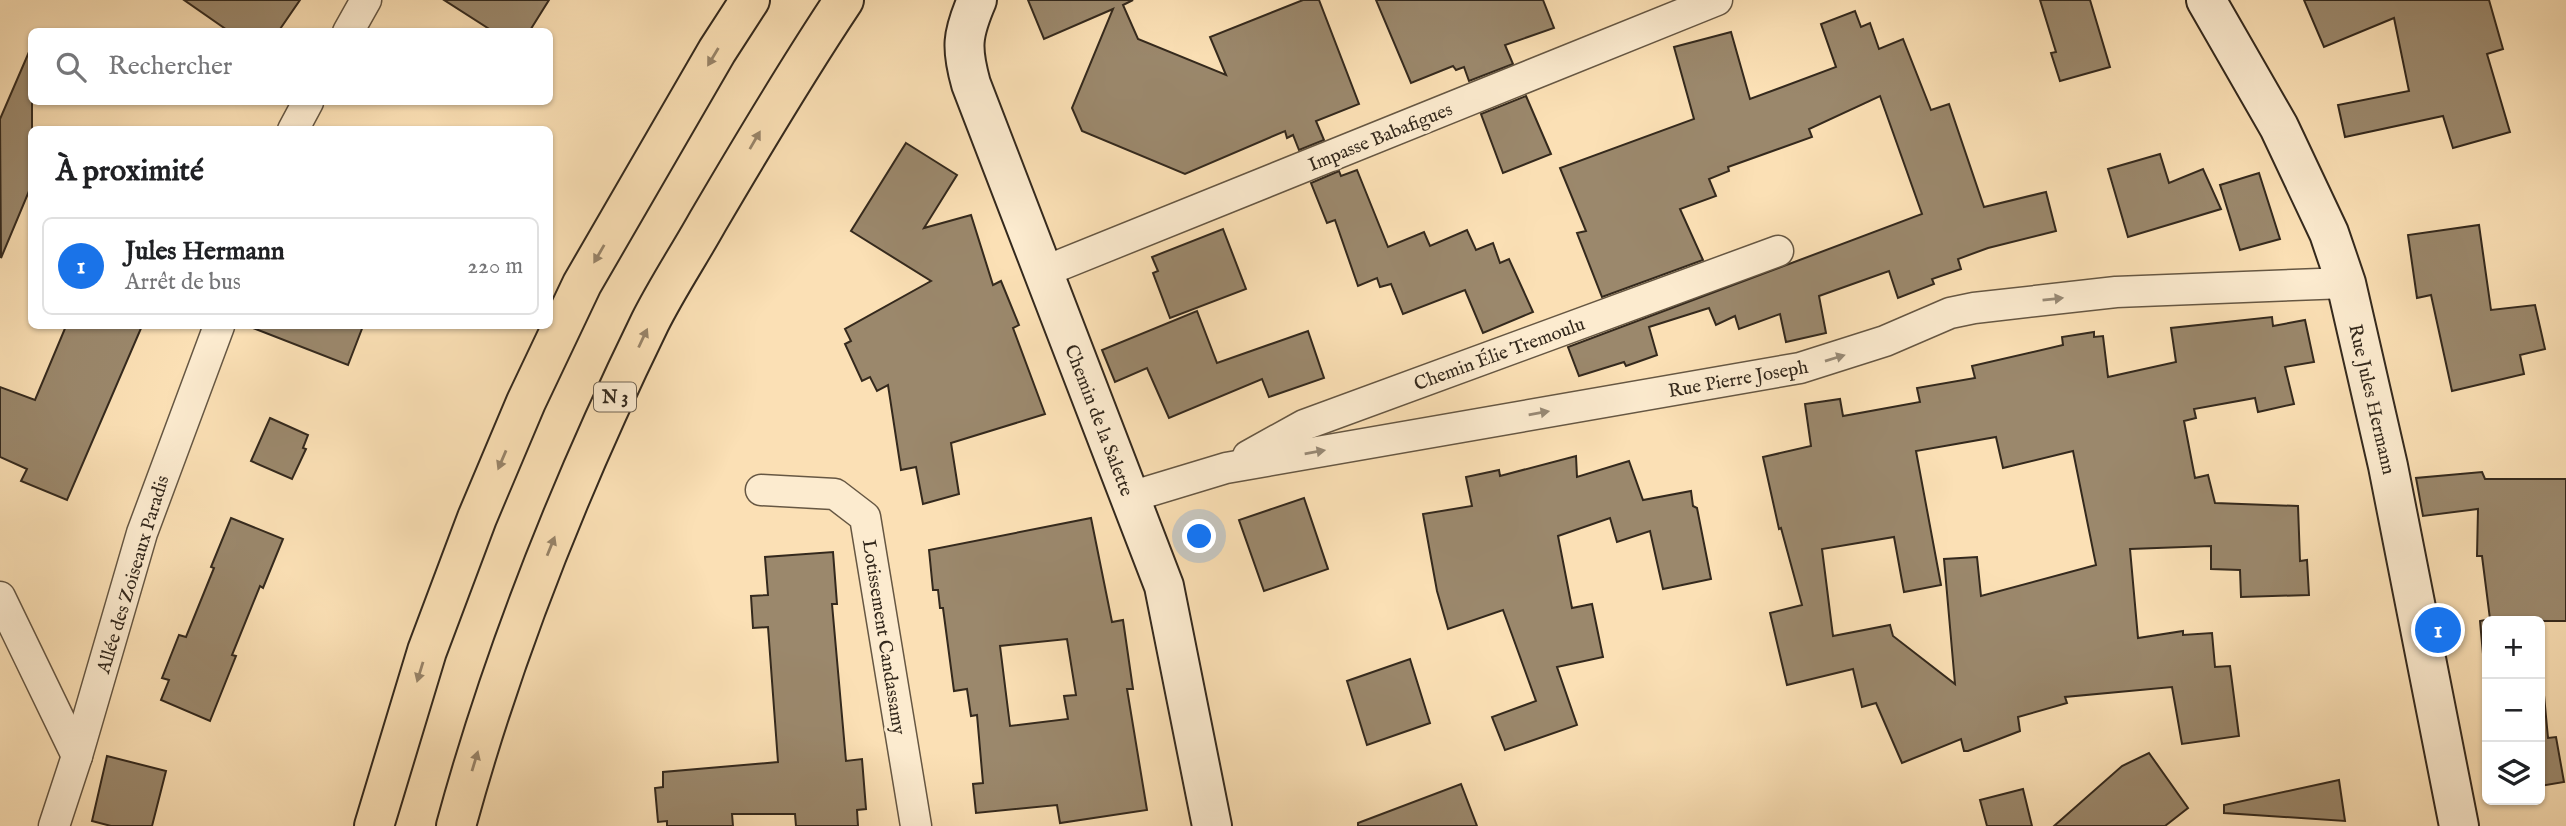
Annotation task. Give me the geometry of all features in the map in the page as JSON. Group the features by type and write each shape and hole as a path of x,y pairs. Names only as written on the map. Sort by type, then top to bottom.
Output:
{"highway":[{"path":"374,826 427,651 477,518 526,402 582,284 717,51 750,0"},
{"name":"N 3","path":"459,818 501,676 550,548 598,434 651,320 783,92 844,0"}],"street":[{"path":"350,28 366,0"},
{"name":"Impasse Babafigues","path":"1043,272 1717,0"},
{"name":"Rue Jules Hermann","path":"2206,0 2278,127 2329,233 2346,283 2388,466 2459,826"},
{"name":"Chemin de la Salette","path":"972,11 962,53 971,84 1164,586 1212,826"},
{"path":"294,126 306,105"},
{"name":"Chemin Élie Tremoulu","path":"1226,468 1304,425 1778,251"},
{"name":"Rue Pierre Joseph","path":"1130,497 1226,468 1800,368 1885,341 1950,313 1974,308 2116,292 2346,283"},
{"name":"Allée des Zoiseaux Paradis","path":"54,826 142,533 218,329"},
{"name":"Lotissement Candassamy","path":"761,490 835,494 865,517 916,826"},
{"path":"0,597 77,756"}],"building":[{"path":"184,0 300,0 281,28 224,28"},
{"path":"444,0 549,0 532,28 488,28"},
{"path":"1028,0 1133,0 1123,5 1138,39 1226,75 1210,37 1303,0 1319,0 1359,104 1316,121 1324,140 1299,150 1293,135 1287,138 1285,131 1185,174 1082,131 1072,108 1113,9 1044,39"},
{"path":"1376,0 1543,0 1554,28 1505,45 1513,64 1469,81 1464,67 1456,70 1453,66 1411,83"},
{"path":"2040,0 2090,0 2110,67 2060,81 2051,53 2056,52"},
{"path":"2304,0 2489,0 2503,49 2487,54 2510,132 2453,148 2443,116 2345,137 2338,105 2409,91 2394,18 2324,47"},
{"path":"1855,11 1861,27 1870,23 1879,49 1903,39 1931,110 1949,104 1984,207 2046,192 2056,231 1988,248 1958,259 1961,269 1932,279 1934,284 1898,298 1889,271 1819,296 1826,333 1786,342 1780,314 1739,329 1735,316 1716,325 1709,308 1649,327 1657,355 1626,366 1624,362 1579,376 1568,347 1922,214 1880,96 1809,129 1812,137 1728,167 1729,171 1709,179 1716,196 1680,209 1703,260 1602,297 1577,233 1586,231 1560,168 1694,119 1674,47 1731,32 1750,99 1836,67 1821,24"},
{"path":"28,54 28,105 32,105 32,126 28,126 28,194 1,258 0,119"},
{"path":"1526,96 1551,154 1503,173 1481,114"},
{"path":"906,143 957,175 924,228 971,215 993,285 1001,281 1019,325 1013,328 1045,414 951,443 959,494 923,504 916,467 901,470 888,385 877,391 870,377 862,381 845,344 851,341 845,329 931,281 851,231"},
{"path":"2160,154 2169,183 2203,169 2221,209 2128,237 2108,169"},
{"path":"1357,170 1388,247 1424,232 1430,246 1467,230 1476,250 1493,243 1500,263 1509,259 1533,312 1483,333 1465,290 1403,314 1391,284 1380,287 1377,278 1358,286 1335,220 1327,223 1311,183 1339,171 1341,176"},
{"path":"2259,173 2280,239 2240,250 2220,185"},
{"path":"2479,225 2491,310 2535,305 2545,349 2520,355 2524,374 2452,391 2431,295 2417,298 2408,235"},
{"path":"1223,229 1246,289 1170,318 1153,273 1158,271 1152,257"},
{"path":"1197,311 1217,363 1308,331 1324,378 1269,397 1262,379 1169,418 1147,368 1115,382 1102,350"},
{"path":"2272,317 2273,326 2305,320 2314,362 2285,367 2294,404 2258,412 2255,398 2194,409 2196,418 2184,421 2195,478 2208,475 2215,503 2298,506 2300,561 2307,560 2309,595 2241,597 2240,570 2211,569 2211,546 2130,549 2138,638 2183,631 2183,635 2212,633 2215,667 2230,666 2239,736 2182,744 2172,687 2065,697 2067,703 2018,717 2020,731 1968,751 1964,751 1961,739 1902,763 1876,703 1862,707 1853,669 1787,685 1770,613 1802,605 1781,528 1779,529 1763,457 1811,446 1805,404 1840,399 1843,416 1920,402 1917,388 1975,378 1972,366 2063,345 2062,337 2094,332 2094,337 2103,336 2108,377 2176,362 2171,328","holes":["1996,437 2003,468 2073,451 2096,565 1981,596 1977,557 1944,559 1955,684 1893,636 1890,625 1833,636 1822,549 1894,537 1904,592 1941,585 1916,451"]},
{"path":"65,329 141,329 67,500 21,481 27,469 0,457 0,387 35,400"},
{"path":"256,329 362,329 348,365"},
{"path":"270,418 308,435 303,448 306,449 292,479 251,461"},
{"path":"1576,456 1577,477 1629,461 1643,500 1691,491 1711,579 1663,589 1650,531 1617,542 1610,518 1558,536 1572,608 1592,604 1603,657 1557,667 1577,725 1505,750 1492,717 1536,701 1503,610 1448,629 1437,591 1423,514 1472,506 1466,477 1499,470 1500,476"},
{"path":"2482,472 2485,479 2566,479 2566,621 2545,621 2545,616 2490,616 2482,556 2477,556 2478,509 2423,516 2416,478"},
{"path":"1304,498 1328,569 1264,591 1239,520"},
{"path":"231,518 283,539 263,588 260,586 232,655 236,656 210,721 161,700 169,680 162,678 179,635 186,637"},
{"path":"1091,518 1112,622 1123,620 1133,689 1127,689 1147,810 1060,823 1057,805 976,813 973,784 983,783 977,715 971,716 967,689 954,691 943,608 940,608 938,590 933,590 929,550","holes":["1067,639 1076,695 1064,696 1068,719 1010,726 1000,646"]},
{"path":"833,552 837,604 832,604 846,761 862,759 866,809 857,810 858,826 796,826 795,814 732,814 733,826 667,826 667,821 658,822 655,788 663,787 663,772 778,762 768,627 753,628 751,596 768,595 765,557"},
{"path":"1410,659 1430,723 1367,745 1347,681"},
{"path":"2545,706 2548,738 2556,737 2564,782 2545,785"},
{"path":"2149,753 2188,808 2165,826 2054,826 2122,766"},
{"path":"107,756 166,771 152,826 111,826 92,821"},
{"path":"2339,780 2345,821 2224,813 2224,805"},
{"path":"1461,784 1477,826 1358,826 1358,823"},
{"path":"2023,789 2032,826 1987,826 1980,800"}],"place":[{"name":"Jules Hermann","path":"2438,630"}]}
